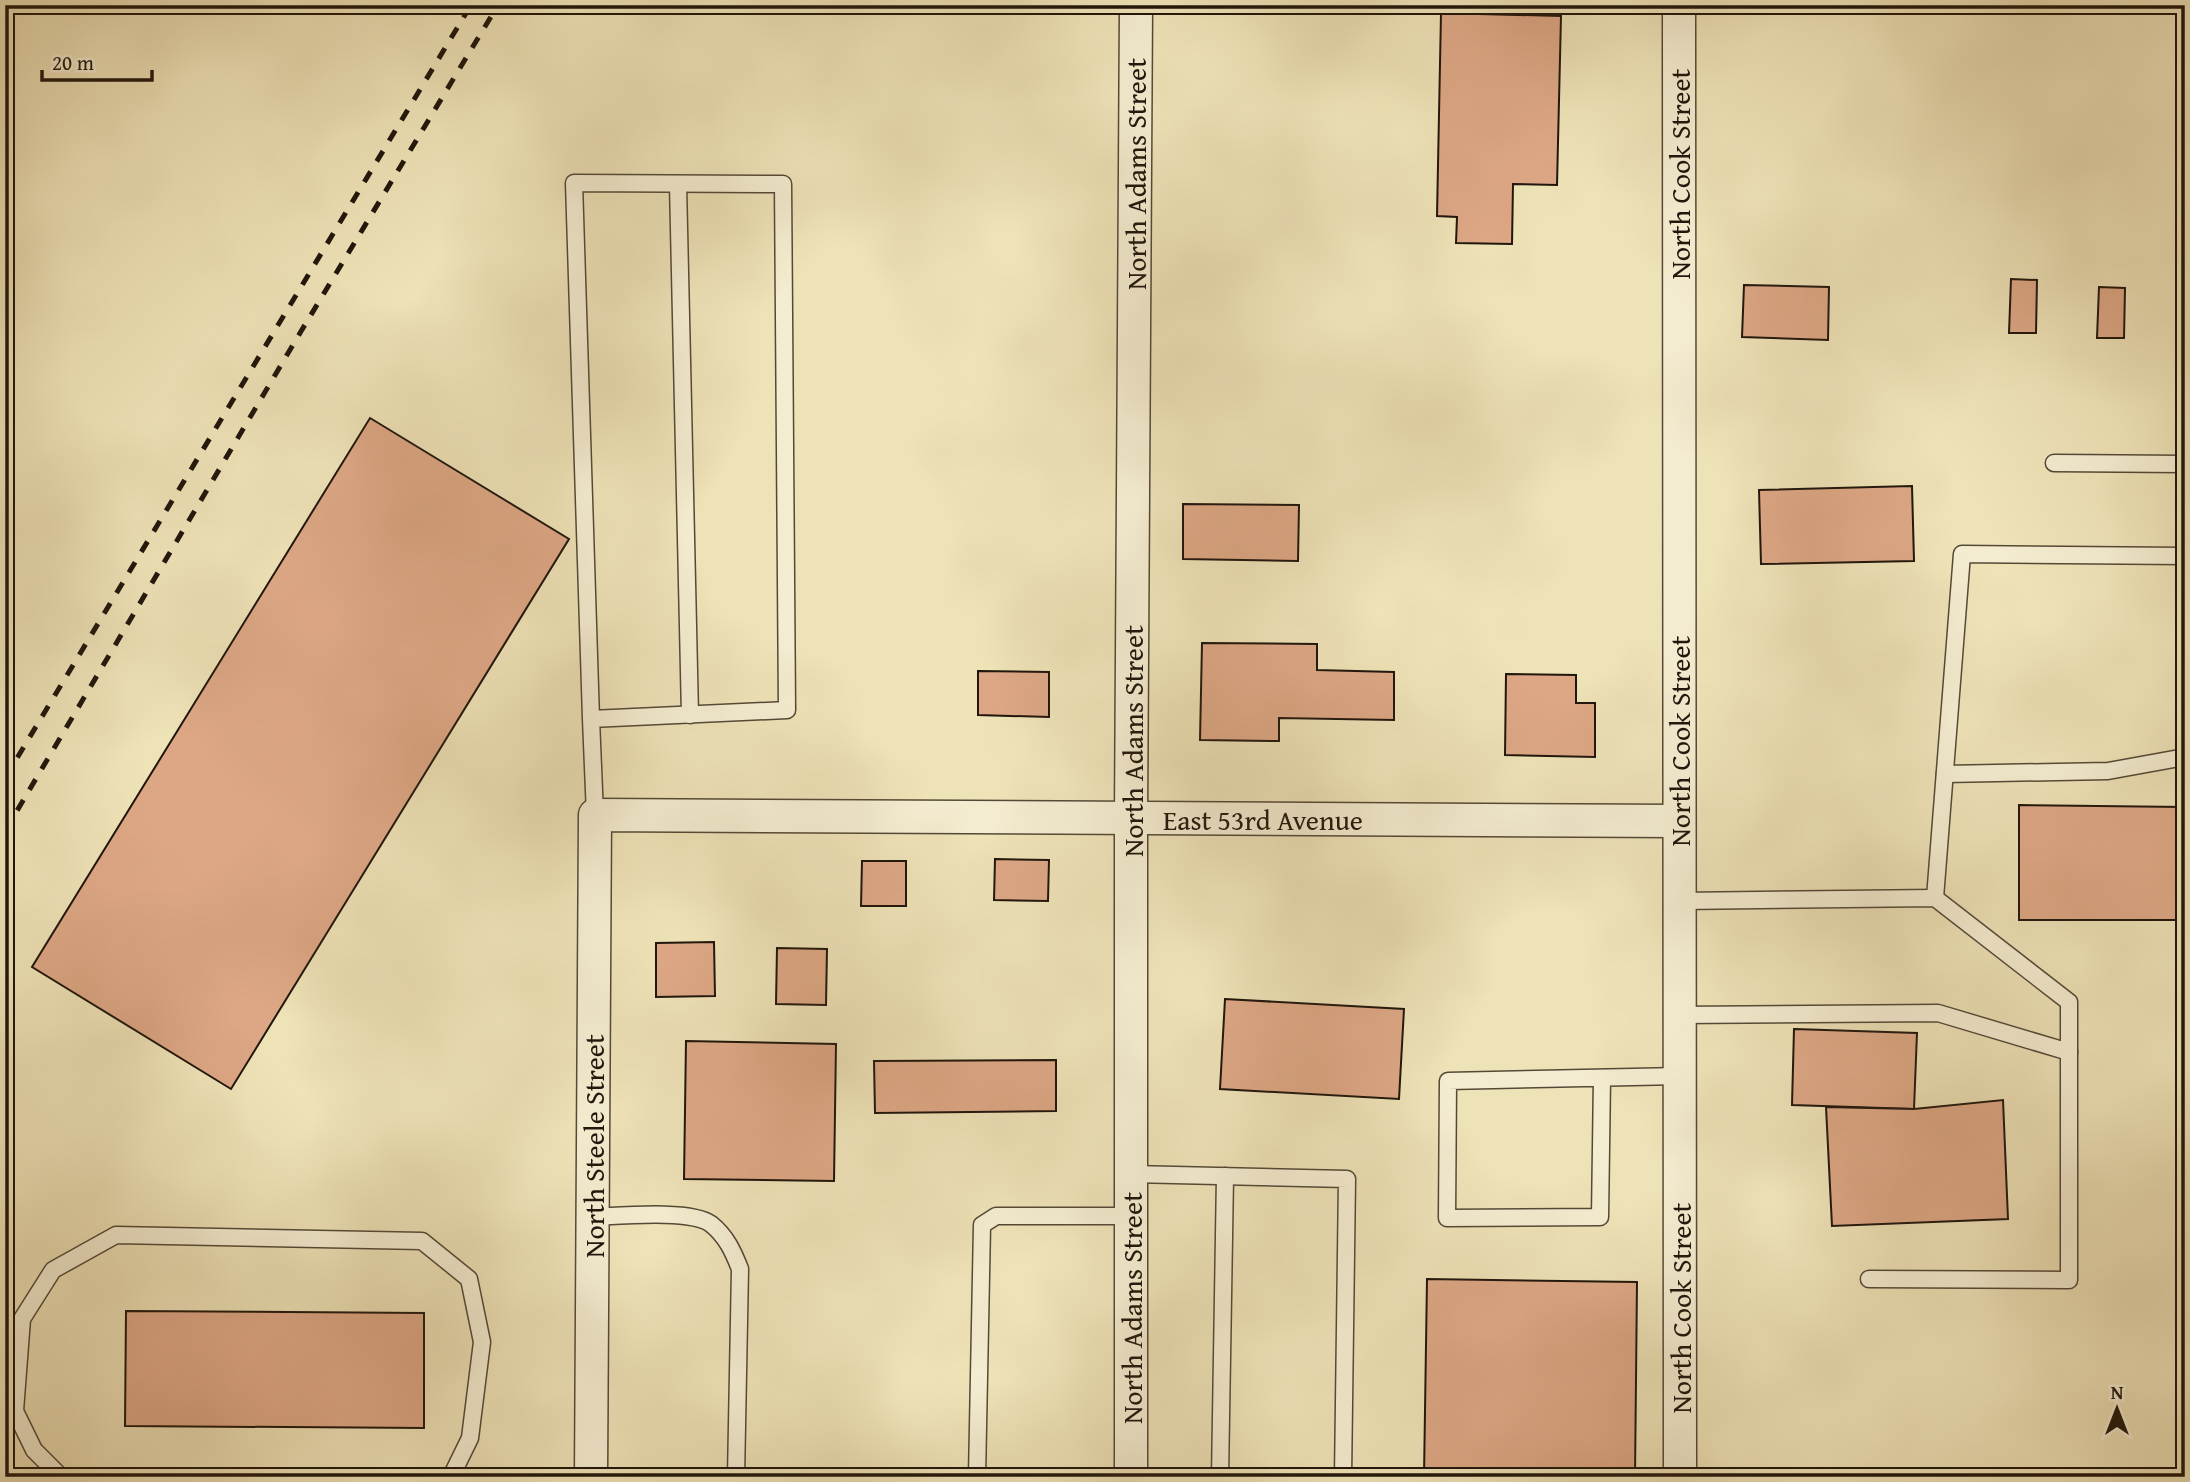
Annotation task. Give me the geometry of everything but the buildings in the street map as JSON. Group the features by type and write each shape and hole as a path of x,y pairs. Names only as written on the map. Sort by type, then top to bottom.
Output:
{"street":[{"name":"North Adams Street","path":"1131,1477 1131,818 1136,5"},
{"name":"North Cook Street","path":"1679,5 1680,1477"},
{"name":"East 53rd Avenue","path":"595,815 1679,821"},
{"name":"North Steele Street","path":"591,1477 595,815"}],"lane":[{"path":"591,719 787,710 783,184 574,183 591,719 595,815"},
{"path":"678,184 690,715"},
{"path":"2054,463 2185,464"},
{"path":"1935,898 1962,554 2185,556"},
{"path":"1945,775 2108,771 2185,757"},
{"path":"1679,901 1935,898 2069,1002 2069,1280 1869,1279"},
{"path":"1679,1015 1938,1013 2069,1052"},
{"path":"1602,1077 1600,1217 1447,1218 1448,1081 1602,1077 1680,1076"},
{"path":"1131,1174 1348,1179 1343,1477"},
{"path":"1220,1477 1225,1176"},
{"path":"592,1217 689,1215 709,1222 729,1243 740,1269 736,1477"},
{"path":"977,1477 982,1225 996,1216 1131,1216"},
{"path":"61,1477 34,1450 15,1411 22,1319 52,1270 116,1235 422,1241 469,1279 482,1342 470,1438 451,1477"}],"railway":[{"path":"5,778 471,5"},
{"path":"5,831 498,5"}]}
